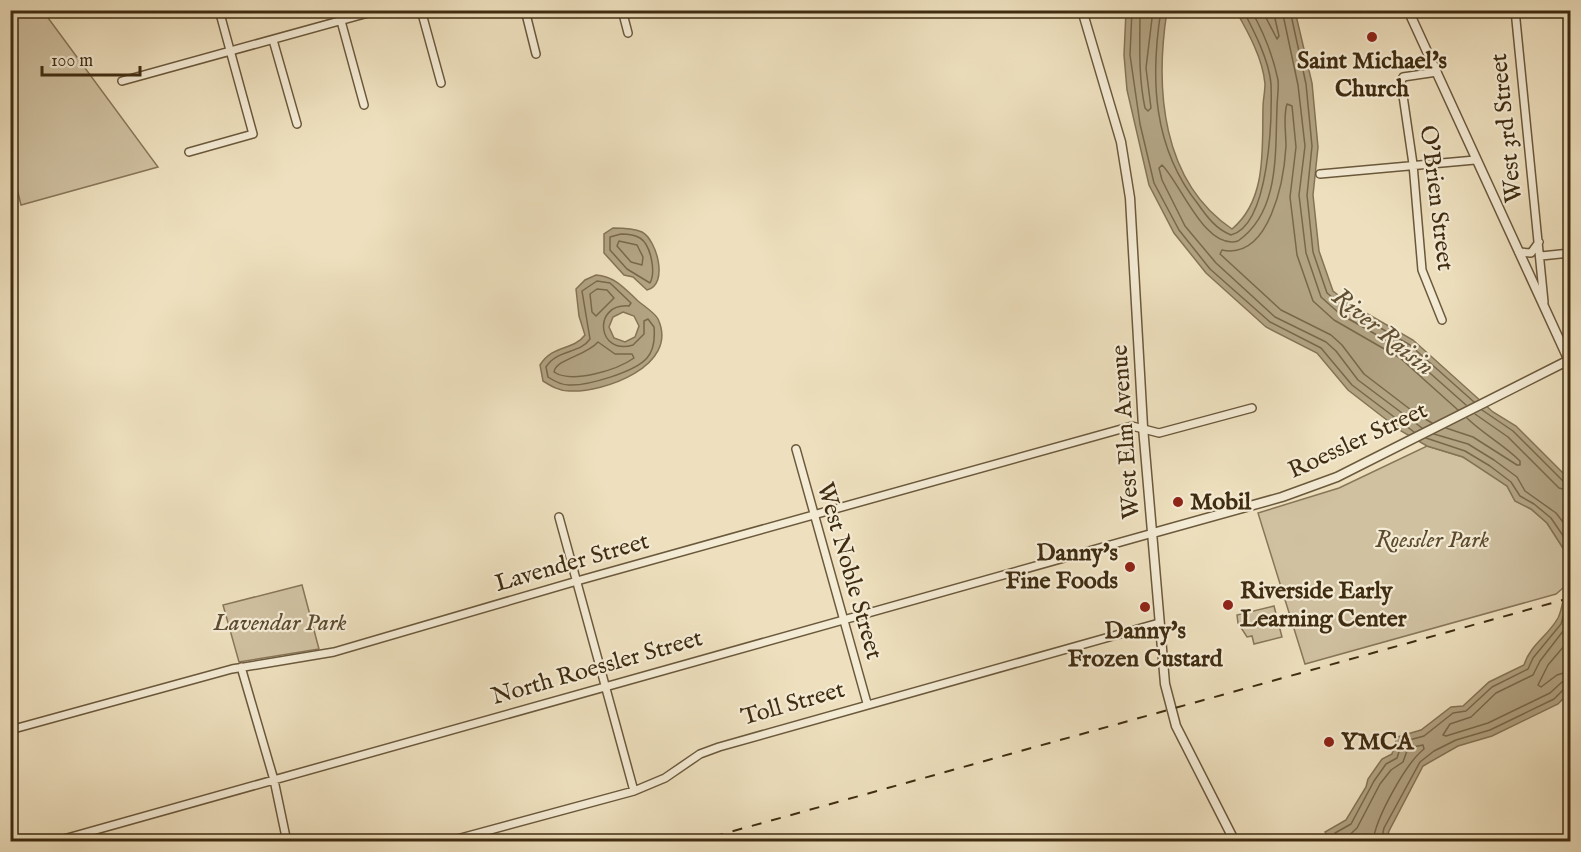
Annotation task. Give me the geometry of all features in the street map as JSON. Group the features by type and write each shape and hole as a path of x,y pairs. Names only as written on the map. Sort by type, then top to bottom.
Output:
{"street":[{"path":"189,152 253,134 219,10"},
{"path":"122,81 379,10"},
{"path":"421,10 441,83"},
{"path":"525,10 536,54"},
{"path":"622,10 628,33"},
{"name":"West Elm Avenue","path":"1082,10 1121,142 1129,190 1143,427 1165,684 1176,726 1235,842"},
{"path":"1408,10 1475,160 1570,361"},
{"name":"West 3rd Street","path":"1515,10 1544,302"},
{"path":"340,21 364,105"},
{"path":"273,40 297,124"},
{"name":"O'Brien Street","path":"1437,72 1402,77 1413,164 1422,270 1442,320"},
{"path":"1320,174 1475,160"},
{"path":"1519,252 1531,253 1539,242"},
{"path":"1541,256 1570,254"},
{"name":"Roessler Street","path":"1153,533 1282,497 1337,477 1570,361"},
{"name":"Lavender Street","path":"10,730 241,667 334,652 577,581 1132,426 1159,433 1252,408"},
{"name":"West Noble Street","path":"796,449 842,621 867,703"},
{"path":"559,517 634,791"},
{"name":"North Roessler Street","path":"53,842 605,685 1153,533"},
{"name":"Toll Street","path":"446,842 634,791 665,778 700,753 867,703 1159,623"},
{"path":"241,667 274,780 288,842"}],"green space":[{"path":"10,11 43,11 158,167 21,205 11,164"},
{"name":"Roessler Park","path":"1427,446 1463,457 1486,470 1507,486 1515,501 1531,509 1547,523 1570,559 1570,582 1556,594 1305,664 1258,513 1339,488"},
{"name":"Lavendar Park","path":"302,585 319,649 239,662 223,605"},
{"path":"1274,606 1282,637 1254,644 1252,636 1247,637 1238,623 1237,615"}],"water":[{"name":"River Raisin","path":"1126,11 1167,11 1162,71 1168,131 1177,159 1190,186 1208,209 1232,229 1243,217 1257,189 1262,156 1265,84 1258,55 1236,11 1295,11 1312,83 1318,147 1313,195 1319,251 1333,291 1347,302 1413,340 1493,412 1516,426 1570,480 1570,559 1547,523 1531,509 1515,501 1507,486 1463,457 1427,446 1401,431 1348,390 1317,353 1266,327 1206,273 1174,233 1149,185 1127,90 1124,55"},
{"path":"613,228 642,232 652,244 659,272 654,286 647,290 633,277 624,275 604,253 604,234"},
{"path":"596,275 609,278 619,284 657,317 662,336 658,350 648,363 635,373 600,387 562,390 543,381 540,365 545,358 557,350 575,343 585,335 579,316 576,289 585,280","holes":["623,312 634,316 639,326 635,337 625,342 614,338 609,327 613,317"]},
{"path":"1570,582 1570,692 1558,704 1492,736 1458,746 1423,766 1386,841 1327,841 1329,838 1325,832 1346,820 1366,787 1368,779 1382,759 1392,754 1397,737 1421,730 1451,707 1463,706 1489,682 1524,665 1530,652 1558,618"}],"railway":[{"path":"694,842 1570,598"}],"place":[{"name":"Saint Michael's Church","path":"1372,37"},
{"name":"Mobil","path":"1178,502"},
{"name":"Danny's Fine Foods","path":"1130,567"},
{"name":"Riverside Early Learning Center","path":"1228,605"},
{"name":"Danny's Frozen Custard","path":"1145,607"},
{"name":"YMCA","path":"1329,742"}]}
